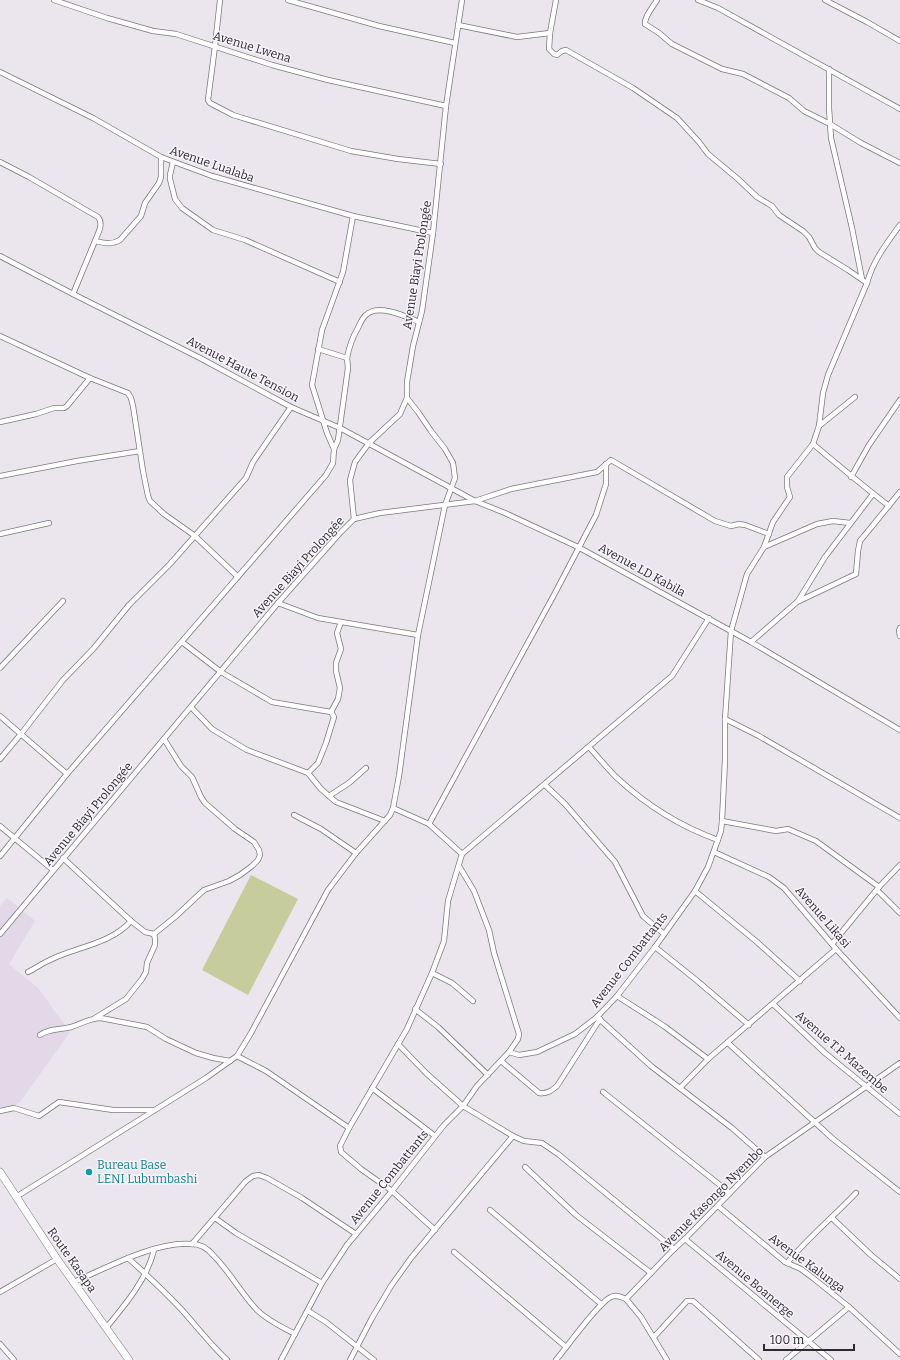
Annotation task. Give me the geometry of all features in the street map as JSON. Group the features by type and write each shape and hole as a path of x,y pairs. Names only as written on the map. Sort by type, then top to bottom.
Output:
{"main road":[{"name":"Route Kasapa","path":"0,1172 57,1259 129,1360"}],"street":[{"name":"Avenue Lwena","path":"54,0 142,28 176,34 272,65 328,80 446,106"},
{"path":"220,0 208,100 213,105 233,115 351,151 441,164"},
{"path":"288,0 379,26 455,43"},
{"name":"Avenue Biayi Prolongée","path":"0,934 278,603 340,532 354,519 350,480 355,462 368,443 400,414 407,398 407,382 413,346 422,311 434,233 446,106 462,0"},
{"path":"556,0 550,33 549,48 552,52 557,54 566,50 633,88 677,118 708,154 757,197 772,206 779,215 809,237 819,252 867,283"},
{"path":"657,0 644,22 647,27 659,33 672,44 722,69 744,74 789,98 804,111 900,163"},
{"path":"698,0 718,8 900,109"},
{"path":"825,0 900,41"},
{"path":"458,25 517,37 550,33"},
{"path":"829,70 831,138 862,279"},
{"name":"Avenue Lualaba","path":"0,72 93,118 161,157 173,162 212,176 353,216 434,233"},
{"path":"95,241 116,243 141,216 145,203 159,183 161,177 161,157"},
{"path":"0,162 98,217 100,220 101,225 73,294"},
{"path":"173,162 170,179 174,198 182,208 213,230 245,240 340,282"},
{"path":"334,449 323,421 312,385 322,330 343,272 353,216"},
{"name":"Avenue Combattants","path":"281,1360 322,1283 356,1234 436,1136 463,1106 477,1086 509,1052 519,1055 537,1052 575,1034 599,1018 655,947 695,891 714,852 722,821 725,760 725,719 731,631 747,574 764,547 773,522 790,497 787,487 787,476 813,444 819,426 823,393 828,375 867,283 871,269 878,256 900,225"},
{"name":"Avenue Haute Tension","path":"0,256 200,358 291,407 340,428 475,501"},
{"path":"0,856 68,774 326,475 333,463 334,449 338,440 348,368 347,358 350,344 366,314 371,311 385,311 400,314 419,322"},
{"path":"0,336 90,378 125,391 131,398 150,501 164,514 195,536 238,577"},
{"path":"318,349 347,358"},
{"path":"0,422 36,414 54,408 64,408 90,378"},
{"path":"819,426 855,397"},
{"path":"16,1197 206,1078 237,1056 251,1033 328,890 356,853 385,821 393,808 399,776 418,635 445,505 455,478 453,463 445,449 407,398"},
{"path":"851,477 869,445 900,400"},
{"path":"0,758 21,734 63,680 94,648 129,605 170,564 246,478 253,462 291,407"},
{"path":"813,444 844,469 851,477 889,506"},
{"path":"0,476 77,461 140,451"},
{"path":"354,519 380,513 475,501 511,489 597,472 611,460 715,521 731,526 745,525 769,534"},
{"path":"429,824 596,515 606,484 606,464"},
{"path":"751,642 797,602 856,574 860,541 900,492"},
{"path":"797,602 825,557 873,494"},
{"name":"Avenue LD Kabila","path":"475,501 534,526 578,547 709,618 900,730"},
{"path":"764,547 816,524 833,521 850,523"},
{"path":"0,534 49,523"},
{"path":"0,668 62,601"},
{"path":"278,603 318,618 418,635"},
{"path":"435,1230 392,1191 361,1169 341,1152 340,1146 407,1029 432,973 444,941 448,902 460,866 462,854 672,676 709,618"},
{"path":"331,712 338,699 340,688 336,663 341,649 337,633 340,622"},
{"path":"900,628 900,636"},
{"path":"182,642 220,672 272,702 331,712"},
{"path":"191,707 212,729 248,750 308,772 321,789 336,802 385,821"},
{"path":"308,772 318,763 326,743 334,716 331,712"},
{"path":"0,716 68,774"},
{"path":"725,719 759,736 900,818"},
{"path":"154,934 204,890 229,881 240,875 258,860 260,855 254,842 235,829 205,802 201,797 192,777 181,766 164,739"},
{"path":"589,747 616,776 644,801 690,830 718,840"},
{"path":"329,796 349,783 366,768"},
{"path":"545,785 571,810 615,862 643,916 664,934"},
{"path":"393,808 429,824 462,854"},
{"path":"294,815 321,829 356,853"},
{"path":"722,821 776,831 788,829 816,841 878,888 900,913"},
{"path":"0,826 53,870"},
{"name":"Avenue Likasi","path":"714,852 761,873 777,882 792,896 836,949 900,1018"},
{"path":"63,858 131,921 145,932 154,934"},
{"path":"832,944 878,888 900,865"},
{"path":"460,866 474,891 489,930 494,953 519,1034 518,1040 509,1052"},
{"path":"695,891 757,942 800,981"},
{"path":"28,972 50,960 114,935 131,921"},
{"path":"40,1035 44,1032 70,1027 95,1018 126,999 146,972 147,963 155,944 154,934"},
{"path":"655,947 749,1025"},
{"path":"680,1088 708,1059 836,949"},
{"path":"432,973 452,983 473,1001"},
{"path":"617,996 664,1026 708,1059"},
{"name":"Avenue T.P. Mazembe","path":"773,1004 825,1053 900,1114"},
{"path":"415,1010 438,1027 488,1075"},
{"path":"95,1018 147,1026 166,1039 196,1053 213,1058 230,1060"},
{"path":"501,1061 539,1093 544,1094 549,1092 557,1086 599,1018 651,1066 765,1157"},
{"path":"728,1043 832,1138 900,1192"},
{"path":"398,1044 426,1073 463,1106 513,1136 524,1141 542,1143 558,1154 674,1248"},
{"path":"237,1056 266,1071 349,1128"},
{"name":"Avenue Kasongo Nyembo","path":"626,1299 674,1248 718,1206 765,1157 866,1086 899,1066"},
{"path":"372,1088 436,1136"},
{"path":"602,1092 730,1193"},
{"path":"0,1111 14,1108 39,1116 60,1102 113,1110 155,1110"},
{"path":"350,1360 391,1286 411,1258 513,1136"},
{"path":"525,1167 576,1215 651,1273"},
{"path":"192,1244 246,1181 253,1176 260,1175 302,1198 356,1234"},
{"path":"787,1263 799,1249 856,1193"},
{"name":"Avenue Kalunga","path":"718,1206 787,1263 807,1273 849,1307 900,1354"},
{"path":"490,1210 601,1304"},
{"path":"215,1218 236,1233 322,1283"},
{"path":"832,1218 900,1279"},
{"name":"Avenue Boanerge","path":"685,1239 831,1360"},
{"path":"74,1282 128,1258 169,1245 192,1244 201,1246 214,1255 258,1311 267,1319 296,1334"},
{"path":"106,1328 125,1305 152,1259 154,1250"},
{"path":"454,1252 566,1348"},
{"path":"128,1258 182,1310 207,1340 227,1360"},
{"path":"0,1292 57,1259"},
{"path":"556,1360 601,1304 610,1297 617,1296 626,1299 641,1317 667,1360"},
{"path":"654,1337 687,1301 690,1300 693,1301 759,1360"},
{"path":"786,1360 849,1307"},
{"path":"308,1311 326,1322 374,1360"},
{"path":"0,1344 14,1360"}],"shaded area":[{"path":"7,898 35,921 9,964 38,988 70,1032 20,1102 0,1113 0,906"}],"green space":[{"path":"251,875 298,899 248,995 202,970"}],"place":[{"name":"Bureau Base LENI Lubumbashi","path":"89,1172"}]}
